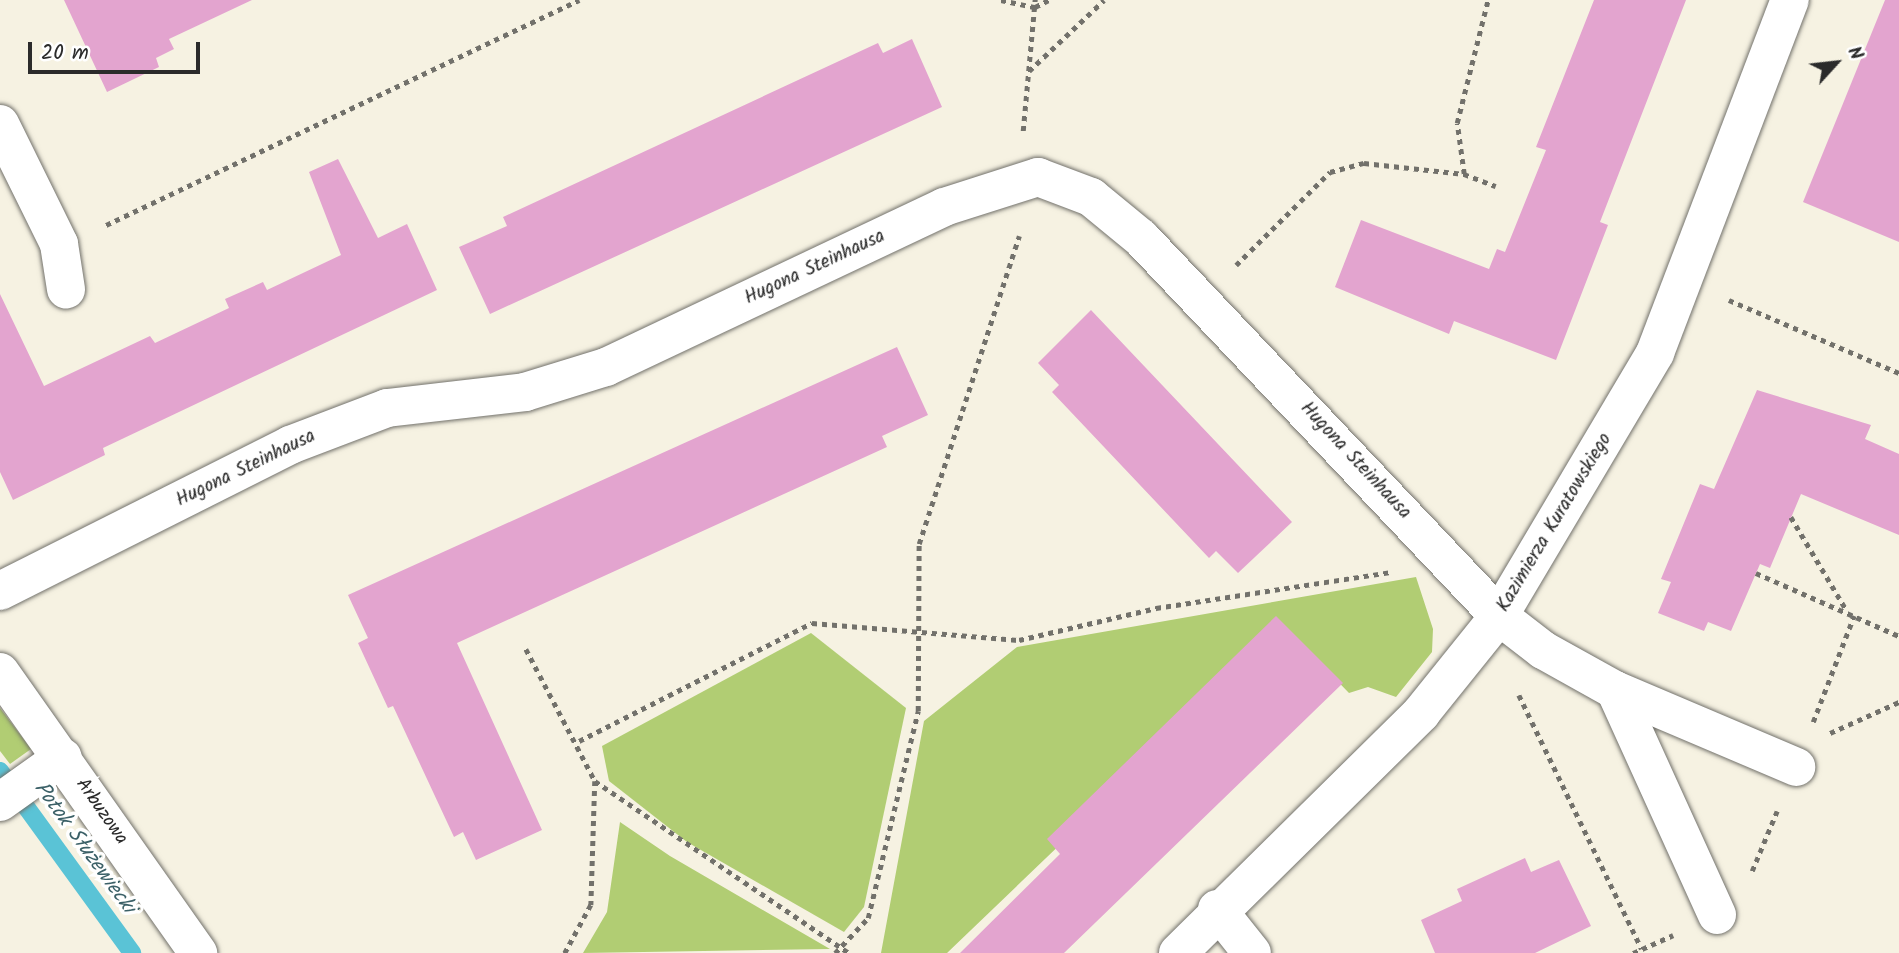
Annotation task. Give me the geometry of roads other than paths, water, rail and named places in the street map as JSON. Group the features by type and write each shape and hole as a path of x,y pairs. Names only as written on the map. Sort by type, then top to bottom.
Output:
{"street":[{"name":"Kazimierza Kuratowskiego","path":"1178,953 1217,909 1421,713 1491,628 1655,353 1790,0"},
{"path":"0,124 59,244 66,289"},
{"name":"Hugona Steinhausa","path":"0,591 290,444 387,408 525,392 606,367 944,206 1028,179 1091,197 1203,298 1491,628 1543,650 1615,690 1806,753"},
{"name":"Arbuzowa","path":"0,672 55,762 198,953"},
{"path":"1615,690 1717,915"},
{"path":"0,802 55,762"},
{"path":"1217,909 1252,953"}],"waterway":[{"name":"Potok Służewiecki","path":"0,771 132,953"}]}
